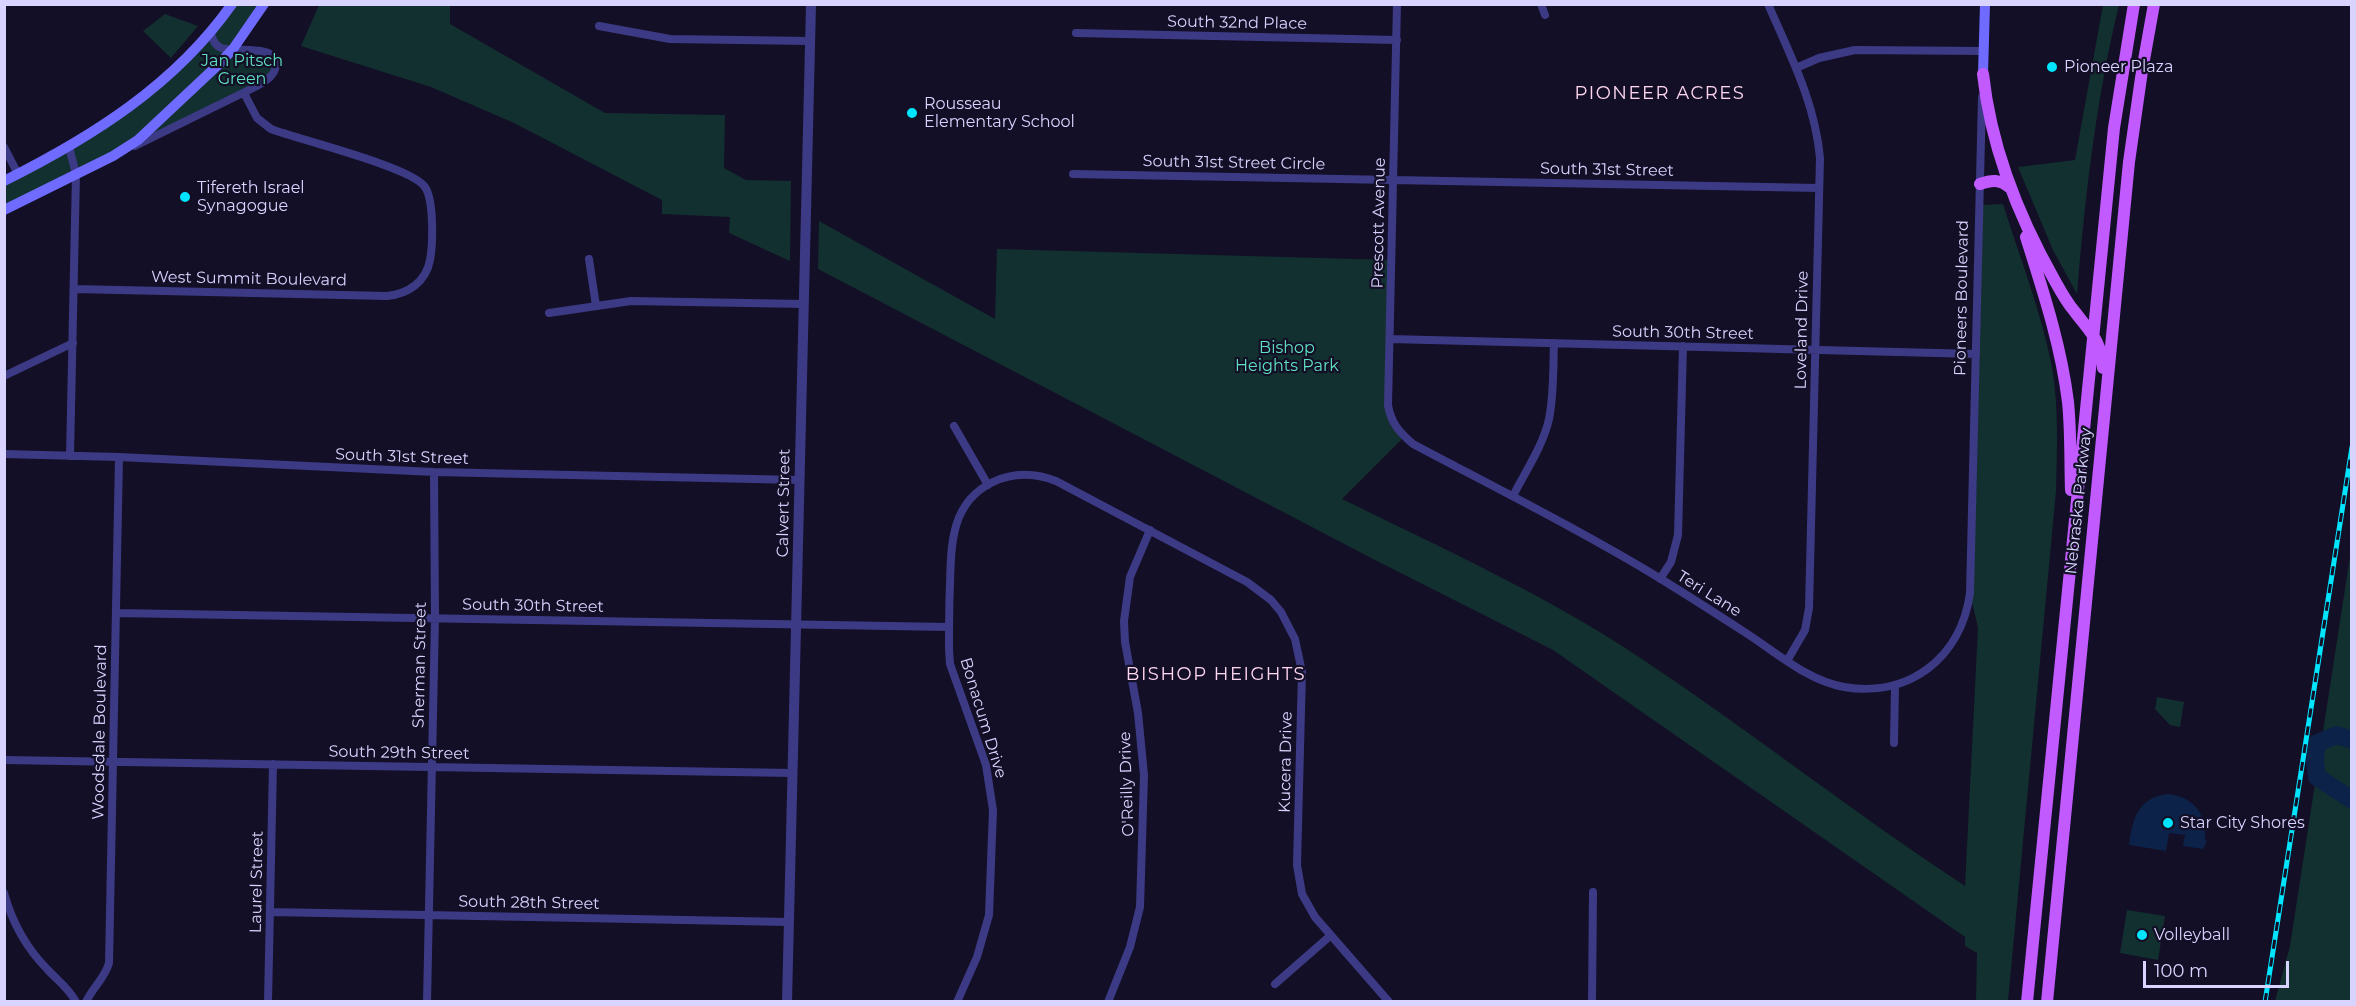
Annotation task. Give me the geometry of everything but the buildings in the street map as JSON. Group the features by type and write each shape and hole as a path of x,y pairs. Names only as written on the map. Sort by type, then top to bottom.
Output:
{"main road":[{"path":"4,181 69,147 123,113 151,91 214,29 232,4"},
{"path":"4,210 113,156 138,140 233,49 264,4"},
{"name":"Pioneers Boulevard","path":"1983,74 1985,4"},
{"name":"Nebraska Parkway","path":"2027,1002 2114,128 2134,4"},
{"name":"Nebraska Parkway","path":"2047,1002 2132,134 2154,4"},
{"path":"1983,74 1992,129 2009,187 2055,282 2074,312 2093,333 2102,357 2101,438"},
{"path":"1980,184 1994,180 2005,183 2009,187"},
{"path":"2015,201 2054,327 2068,403 2069,570"}],"street":[{"name":"Calvert Street","path":"788,1002 811,4"},
{"name":"Prescott Avenue","path":"1398,4 1390,416 1396,429 1404,436"},
{"path":"1541,4 1545,15"},
{"name":"Loveland Drive","path":"1768,4 1806,91 1817,134 1819,188 1809,608 1805,630 1787,661"},
{"path":"599,26 670,39 810,41"},
{"path":"113,156 178,127 266,81 273,74 276,63 270,54 222,48 216,44 214,29"},
{"name":"South 32nd Place","path":"1076,33 1397,40"},
{"path":"1796,68 1836,53 1855,50 1984,51"},
{"name":"Pioneers Boulevard","path":"1970,593 1983,74"},
{"name":"West Summit Boulevard","path":"74,289 387,296 410,290 418,282 424,275 430,258 431,206 425,187 402,171 271,129 257,118 244,93"},
{"path":"4,147 18,174"},
{"path":"69,147 76,174 70,456"},
{"name":"South 31st Street Circle","path":"1073,174 1394,179"},
{"name":"South 31st Street","path":"1394,179 1819,188"},
{"path":"589,259 596,306"},
{"path":"549,313 656,300 804,304"},
{"name":"South 30th Street","path":"1390,339 1976,354"},
{"path":"4,376 73,343"},
{"path":"1513,496 1543,438 1549,421 1552,403 1554,343"},
{"path":"1660,579 1671,562 1678,535 1683,346"},
{"path":"954,426 988,485"},
{"name":"Teri Lane","path":"1404,436 1413,444 1513,496 1660,579 1809,675 1842,687 1875,688 1895,685 1923,672 1947,650 1965,620 1970,593"},
{"name":"South 31st Street","path":"4,454 119,457 434,472 799,480"},
{"name":"Woodsdale Boulevard","path":"86,1002 104,976 109,963 119,457"},
{"name":"Sherman Street","path":"427,1002 435,618 434,472"},
{"name":"Kucera Drive","path":"988,485 1020,475 1044,477 1056,481 1260,590 1281,612 1300,654 1302,672 1299,879 1308,907 1330,936 1389,1002"},
{"name":"Bonacum Drive","path":"957,1002 977,957 989,915 993,810 986,765 950,664 951,541 954,526 969,500 988,485"},
{"name":"O'Reilly Drive","path":"1108,1002 1130,947 1140,907 1144,775 1138,713 1125,642 1124,621 1130,577 1150,530"},
{"name":"South 30th Street","path":"116,613 949,627"},
{"path":"1894,743 1895,685"},
{"name":"South 29th Street","path":"4,760 792,773"},
{"name":"Laurel Street","path":"268,1002 273,764"},
{"path":"1592,1002 1593,892"},
{"path":"4,894 22,936 33,954 70,992 76,1002"},
{"name":"South 28th Street","path":"270,912 789,921"},
{"path":"1275,984 1330,936"}],"green space":[{"name":"Jan Pitsch Green","path":"232,5 264,5 233,49 274,58 272,74 5,210 5,181 151,91"},
{"path":"319,5 450,6 450,24 605,113 725,115 724,168 746,180 791,181 790,261 729,233 730,217 662,214 662,200 514,123 431,87 301,46"},
{"path":"2103,5 2119,5 2092,148 2077,294 2053,250 2018,167 2075,160"},
{"path":"165,14 198,26 171,58 143,31"},
{"name":"Bishop Heights Park","path":"2003,204 2047,346 2056,397 2057,429 2056,491 2008,1001 1976,1001 1977,953 1965,946 1965,937 1553,650 1375,560 818,269 819,221 995,319 997,249 1391,260 1388,405 1404,437 1342,499 1495,574 1606,636 1683,687 1965,886 1978,628 1970,593 1980,205"},
{"path":"2351,550 2351,1001 2275,1001 2290,946"},
{"path":"2157,697 2184,702 2180,727 2170,725 2155,709"},
{"name":"Volleyball","path":"2127,910 2165,916 2158,960 2120,953"}],"water":[{"name":"Star City Shores","path":"2168,794 2192,803 2201,815 2207,841 2203,849 2183,846 2185,835 2169,833 2166,851 2129,845 2138,811 2150,800"}],"waterway":[{"path":"2352,740 2337,735 2317,743 2315,761 2317,777 2352,800"}],"railway":[{"path":"2265,1002 2352,447"}],"place":[{"name":"Pioneer Plaza","path":"2052,67"},
{"name":"Rousseau Elementary School","path":"912,113"},
{"name":"Tifereth Israel Synagogue","path":"185,197"},
{"name":"Star City Shores","path":"2168,823"},
{"name":"Volleyball","path":"2142,935"}],"district":[{"name":"PIONEER ACRES","path":"1660,94"},
{"name":"BISHOP HEIGHTS","path":"1216,675"}]}
